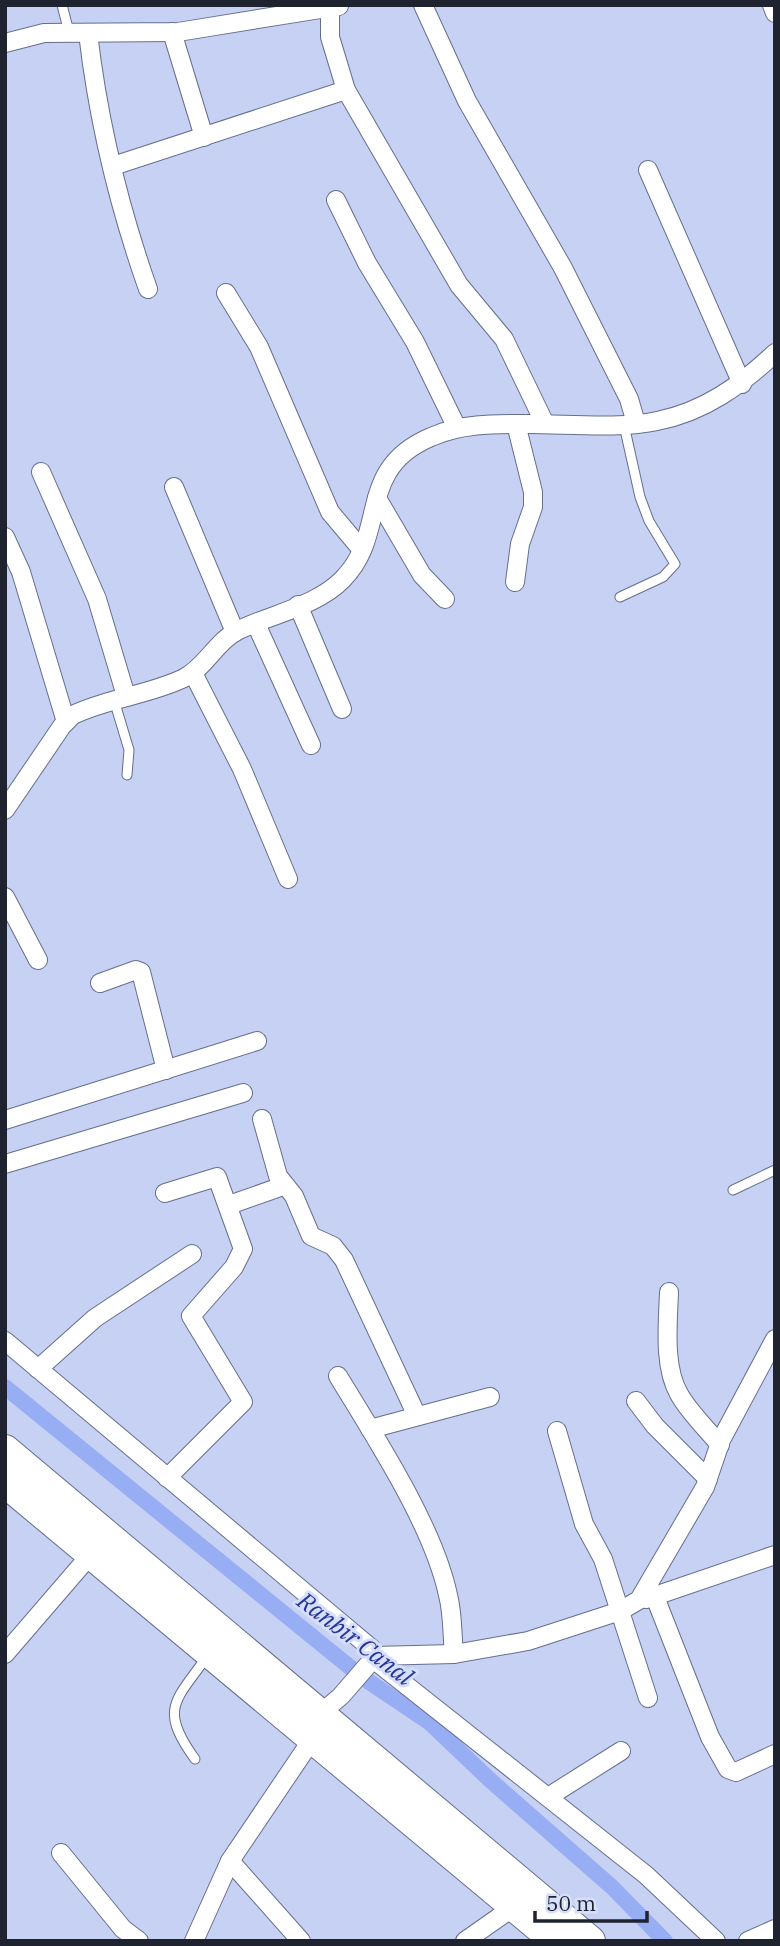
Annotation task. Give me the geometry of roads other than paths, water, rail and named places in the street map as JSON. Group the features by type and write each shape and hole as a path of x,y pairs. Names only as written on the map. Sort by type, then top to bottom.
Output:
{"highway":[{"path":"5,1450 211,1651 325,1715 515,1906 556,1941"},
{"path":"5,1482 100,1545 325,1715 590,1941"}],"street":[{"path":"424,5 467,101 563,268 629,399 630,423"},
{"path":"772,5 775,13"},
{"path":"5,43 44,33 172,32 336,7 330,37 346,90 459,285 504,339 545,424"},
{"path":"172,32 204,137"},
{"path":"88,33 94,80 113,166 132,244 148,289"},
{"path":"113,166 346,90"},
{"path":"648,170 742,384"},
{"path":"336,200 367,263 415,342 457,428"},
{"path":"226,293 259,347 330,512 362,550"},
{"path":"5,810 66,722 86,708 193,673 235,632 298,606 343,580 362,550 390,465 405,451 431,437 457,428 657,421 701,406 742,384 775,353"},
{"path":"515,582 520,544 531,519 533,506 533,492 516,424"},
{"path":"41,472 97,599 120,698"},
{"path":"174,487 235,632"},
{"path":"377,498 422,575 445,599"},
{"path":"5,537 21,572 66,722"},
{"path":"298,606 342,709"},
{"path":"256,624 312,745"},
{"path":"193,673 242,769 288,878"},
{"path":"5,897 38,960"},
{"path":"100,982 136,970 141,972 166,1070"},
{"path":"5,1120 257,1041"},
{"path":"5,1164 243,1093"},
{"path":"262,1119 283,1186 294,1196 312,1236 333,1246 344,1260 417,1416"},
{"path":"165,1193 215,1177 219,1180 243,1242 242,1255 192,1313 191,1320 243,1396 243,1402 167,1478"},
{"path":"229,1206 283,1186"},
{"path":"38,1369 95,1318 192,1254"},
{"path":"669,1292 668,1333 675,1384 682,1398 720,1445"},
{"path":"647,1598 708,1479 720,1445 745,1391 775,1339"},
{"path":"5,1341 372,1650 372,1659 325,1715 230,1861 194,1941"},
{"path":"338,1376 370,1429 428,1539 448,1593 454,1654"},
{"path":"370,1429 490,1397"},
{"path":"636,1401 655,1426 708,1479"},
{"path":"557,1431 584,1524 603,1559 648,1698"},
{"path":"5,1654 100,1545"},
{"path":"372,1659 454,1654 527,1641 620,1611 647,1598 774,1559"},
{"path":"647,1598 710,1737 728,1769 736,1772 775,1754"},
{"path":"372,1659 646,1875 716,1941"},
{"path":"548,1797 621,1751"},
{"path":"61,1853 123,1929 139,1941"},
{"path":"230,1861 301,1941"},
{"path":"466,1941 515,1906"},
{"path":"748,1941 775,1929"}],"lane":[{"path":"62,5 69,32"},
{"path":"620,597 663,578 675,564 649,521 640,497 630,423"},
{"path":"120,698 129,750 127,775"},
{"path":"733,1190 775,1170"},
{"path":"195,1759 175,1729 174,1710 177,1700 211,1651"}],"waterway":[{"name":"Ranbir Canal","path":"5,1387 362,1677 429,1722 490,1780 612,1887 665,1941"}]}
